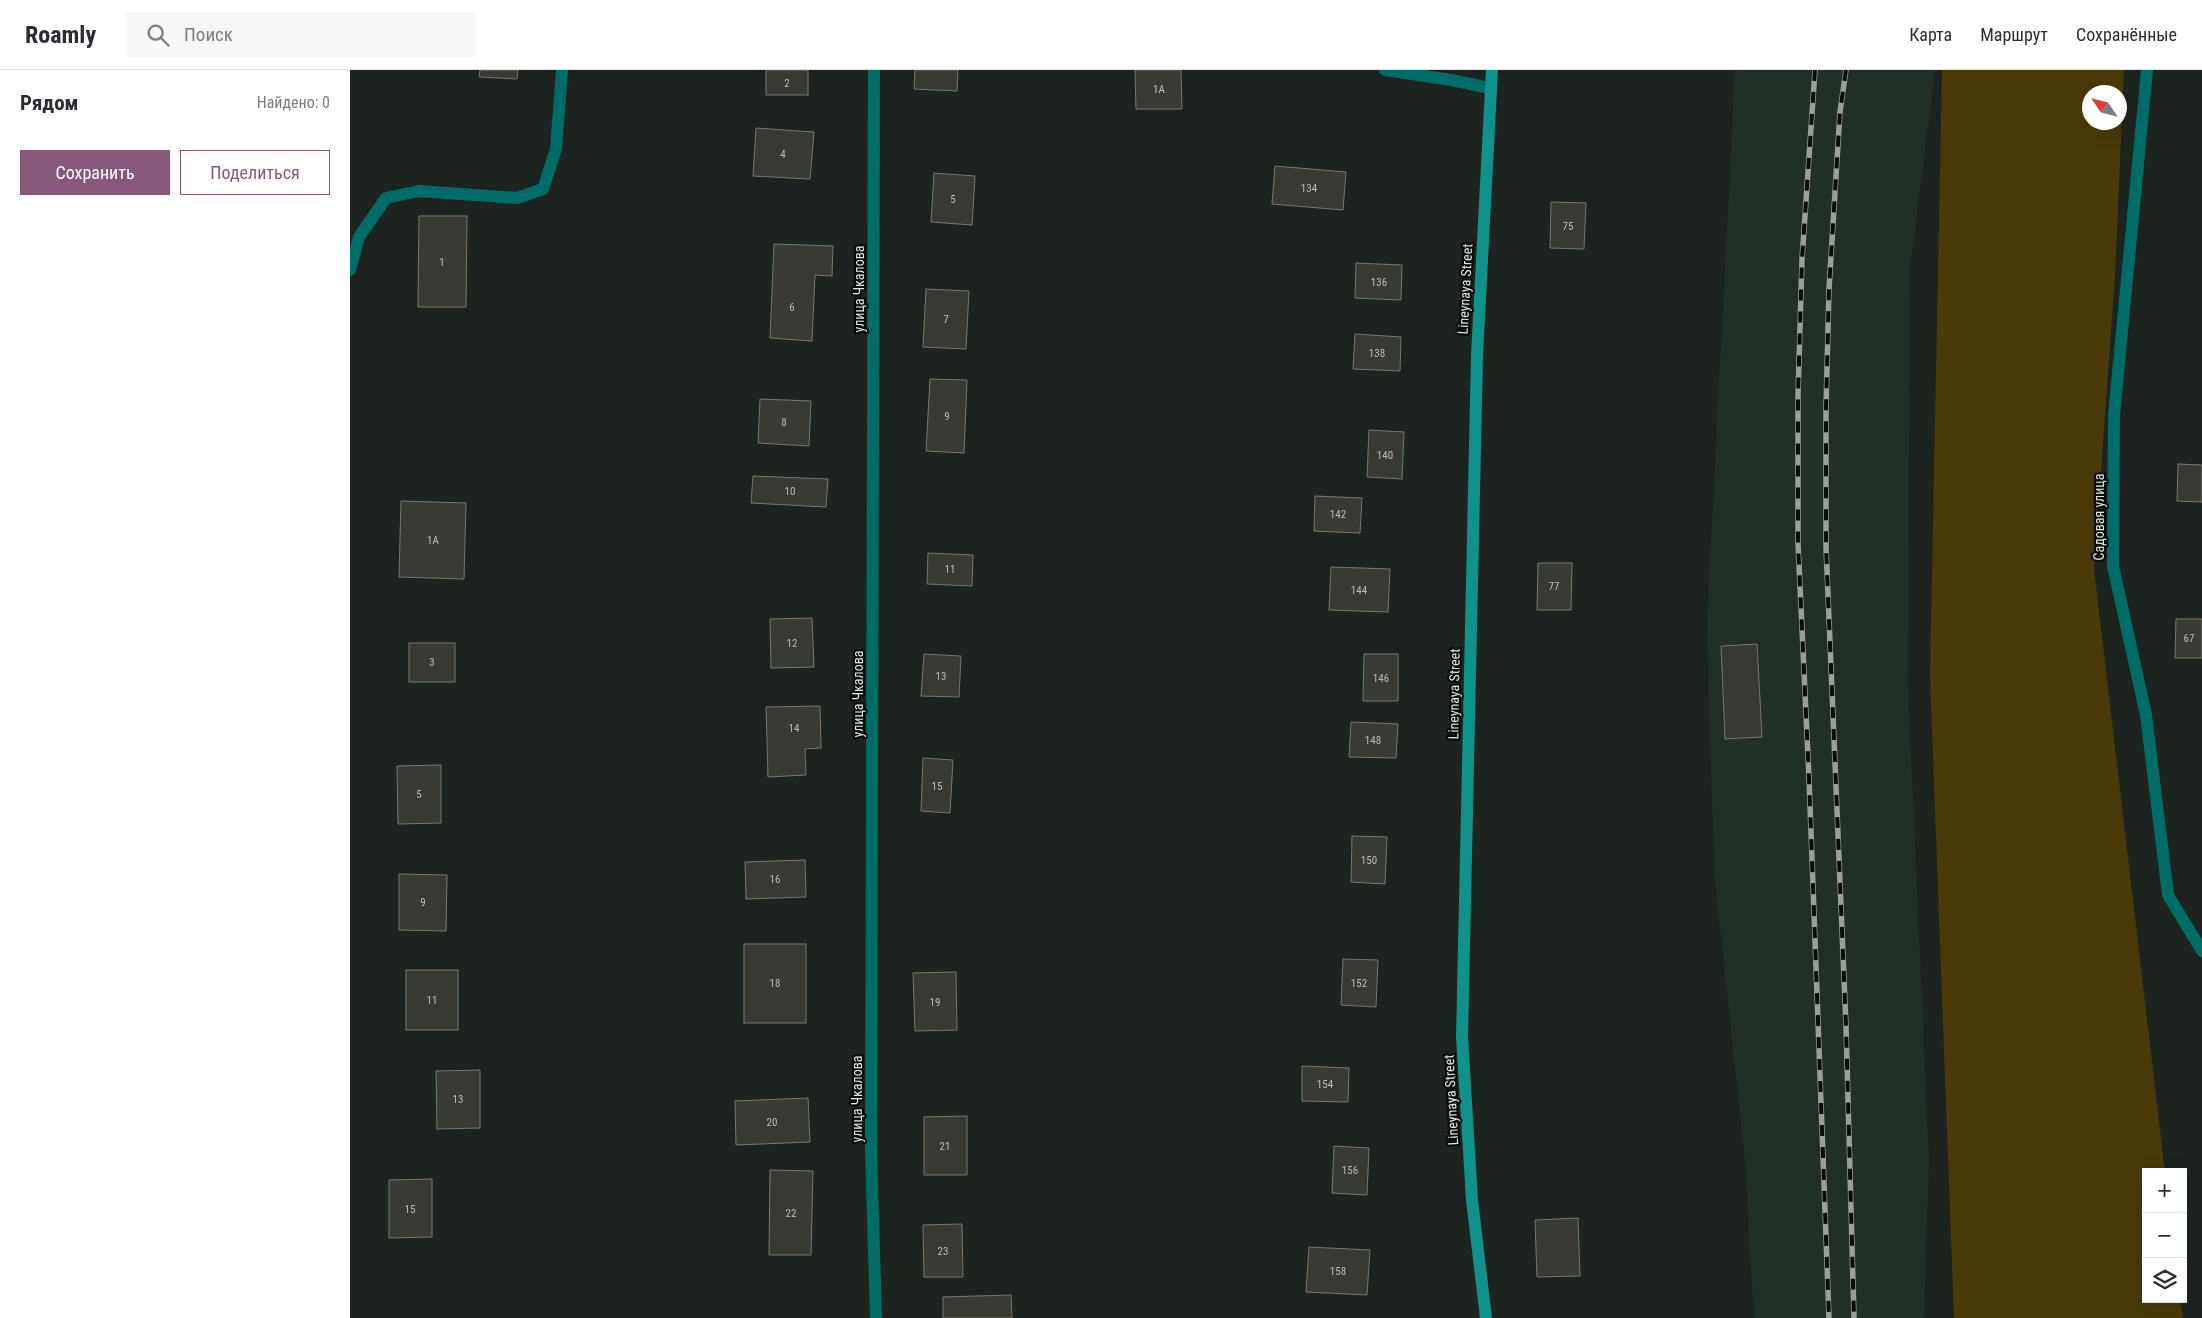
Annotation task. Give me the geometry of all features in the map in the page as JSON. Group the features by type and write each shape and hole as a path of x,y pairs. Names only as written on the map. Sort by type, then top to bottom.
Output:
{"main road":[{"name":"Lineynaya Street","path":"1486,1318 1472,1200 1462,1037 1477,356 1492,70"}],"street":[{"path":"350,270 359,238 386,198 419,191 517,198 543,189 556,148 562,70"},
{"name":"улица Чкалова","path":"874,70 872,1150 876,1318"},
{"path":"1385,70 1490,88"},
{"name":"Садовая улица","path":"2147,70 2114,415 2113,566 2146,716 2168,895 2202,951"}],"shaded area":[{"path":"1735,70 1935,70 1910,269 1908,686 1929,1161 1924,1318 1754,1318 1745,1162 1714,870 1707,623"},
{"path":"1942,70 2124,70 2123,85 2082,85 2082,130 2121,130 2115,276 2094,569 2165,1168 2142,1168 2142,1303 2181,1303 2183,1318 1954,1318 1930,676"}],"building":[{"path":"480,70 518,70 517,79 479,77"},
{"path":"766,70 808,70 808,95 766,95"},
{"path":"915,70 958,70 957,91 914,89"},
{"path":"1135,70 1181,70 1182,109 1136,109"},
{"path":"756,128 814,132 810,179 753,176"},
{"path":"1275,166 1346,172 1343,210 1272,204"},
{"path":"934,173 975,176 972,225 931,222"},
{"path":"1551,202 1586,203 1584,249 1550,248"},
{"path":"419,216 467,216 466,307 418,307"},
{"path":"774,244 833,246 832,276 815,275 812,341 770,338"},
{"path":"1356,263 1402,265 1401,300 1355,298"},
{"path":"926,289 969,291 966,349 923,347"},
{"path":"1355,334 1401,337 1400,371 1353,369"},
{"path":"930,379 967,380 964,453 926,451"},
{"path":"760,399 811,401 809,446 758,443"},
{"path":"1369,430 1404,432 1402,479 1367,477"},
{"path":"2178,464 2202,465 2202,502 2177,501"},
{"path":"753,476 828,479 826,507 751,503"},
{"path":"1315,496 1362,498 1360,533 1314,531"},
{"path":"401,501 466,503 464,579 399,577"},
{"path":"928,553 973,555 972,586 927,584"},
{"path":"1538,563 1572,563 1571,610 1537,610"},
{"path":"1331,567 1390,569 1388,612 1329,610"},
{"path":"812,618 814,667 771,668 770,619"},
{"path":"2176,619 2202,619 2202,658 2175,658"},
{"path":"409,643 455,643 455,682 409,682"},
{"path":"1757,644 1762,737 1725,739 1721,646"},
{"path":"924,654 961,656 959,697 921,696"},
{"path":"1364,654 1398,654 1398,701 1363,701"},
{"path":"820,706 821,748 805,749 806,775 768,777 766,707"},
{"path":"1351,722 1398,724 1396,758 1349,757"},
{"path":"923,758 953,760 950,813 921,811"},
{"path":"441,765 441,823 398,824 397,766"},
{"path":"1352,836 1387,837 1385,884 1351,882"},
{"path":"805,860 806,897 746,899 745,862"},
{"path":"399,874 447,875 446,931 399,930"},
{"path":"744,944 806,944 806,1023 744,1023"},
{"path":"1343,959 1378,960 1376,1007 1341,1005"},
{"path":"406,970 458,970 458,1030 406,1030"},
{"path":"956,972 957,1030 915,1031 913,973"},
{"path":"1302,1066 1349,1068 1348,1102 1302,1101"},
{"path":"480,1070 480,1128 437,1129 436,1071"},
{"path":"808,1098 810,1142 736,1145 735,1101"},
{"path":"967,1116 967,1175 924,1175 924,1117"},
{"path":"1334,1146 1369,1148 1367,1195 1332,1193"},
{"path":"770,1170 813,1171 811,1255 769,1255"},
{"path":"432,1179 432,1237 389,1238 389,1180"},
{"path":"1578,1218 1580,1276 1537,1277 1535,1220"},
{"path":"962,1224 963,1277 924,1277 923,1225"},
{"path":"1309,1247 1370,1250 1367,1295 1306,1292"},
{"path":"1011,1295 1012,1318 943,1318 943,1297"}],"railway":[{"path":"1815,70 1802,259 1798,396 1798,543 1809,778 1829,1318"},
{"path":"1846,70 1840,112 1829,289 1826,408 1826,547 1846,1026 1854,1318"}]}
